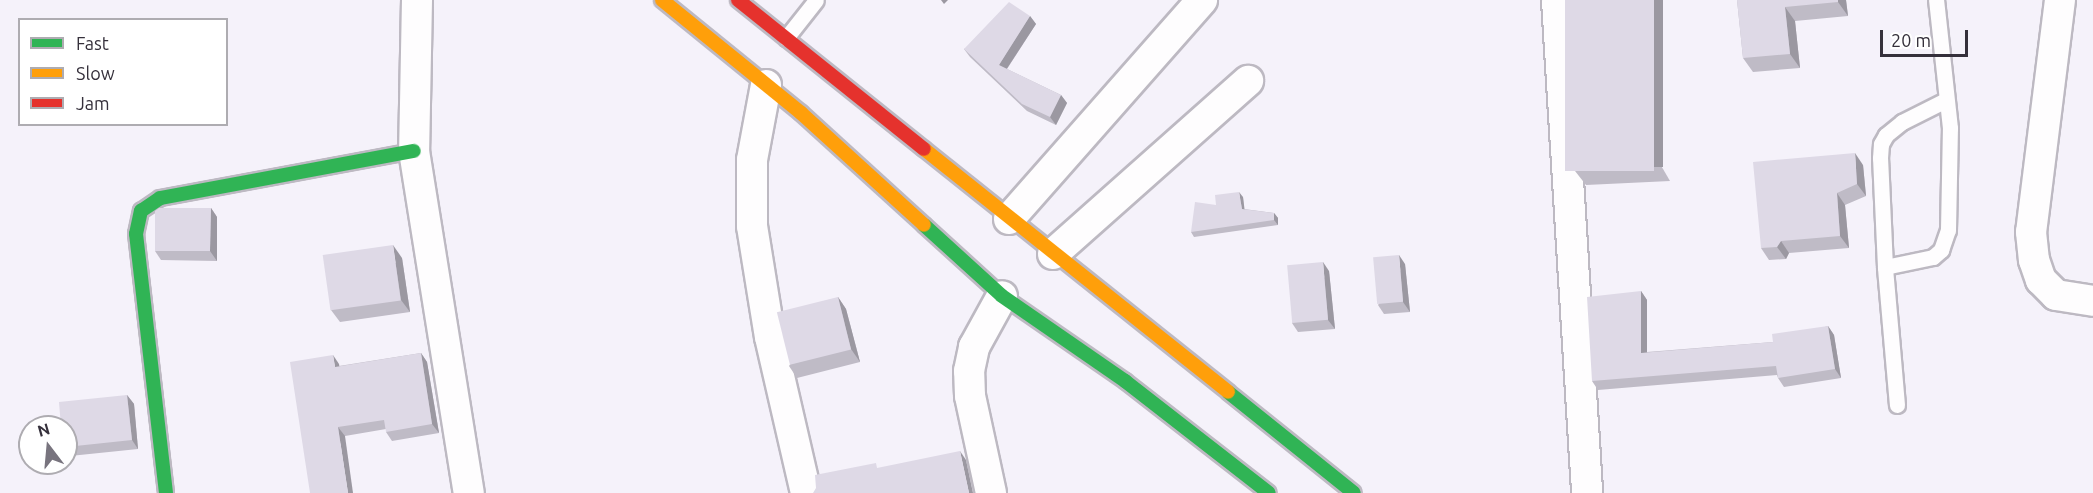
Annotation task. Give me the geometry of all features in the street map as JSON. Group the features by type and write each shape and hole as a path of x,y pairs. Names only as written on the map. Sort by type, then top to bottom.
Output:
{"main road":[{"path":"662,0 801,113 1002,296 1125,381 1269,493"},
{"path":"738,0 1354,493"},
{"path":"166,493 136,234 141,211 160,198 414,151"}],"street":[{"path":"417,0 414,151 469,493"},
{"path":"1009,219 1202,0"},
{"path":"1557,0 1587,493"},
{"path":"2060,0 2031,232 2034,260 2042,280 2056,295 2093,301"},
{"path":"1053,254 1248,81"},
{"path":"766,85 752,160 752,226 770,337 806,493"},
{"path":"991,493 970,396 969,370 974,346 1002,296"}],"lane":[{"path":"786,38 816,0"},
{"path":"1885,267 1933,257 1946,240 1950,128 1936,0"},
{"path":"1897,405 1885,267 1881,144 1886,135 1902,122 1946,100"}],"building":[{"path":"1565,0 1654,0 1654,171 1565,171"},
{"path":"1737,0 1838,0 1838,2 1785,7 1790,54 1743,58"},
{"path":"1009,2 1030,16 999,65 1061,95 1050,117 1022,104 964,49"},
{"path":"1855,153 1857,184 1837,193 1840,236 1781,241 1777,247 1761,248 1753,162"},
{"path":"1239,192 1242,209 1274,213 1274,220 1191,232 1195,202 1216,205 1215,195"},
{"path":"159,208 211,208 210,251 155,251 155,211"},
{"path":"393,245 401,300 330,310 323,255"},
{"path":"1399,255 1403,302 1377,304 1373,257"},
{"path":"1323,262 1328,320 1292,323 1287,265"},
{"path":"1641,291 1641,353 1773,342 1772,334 1828,326 1835,369 1778,378 1776,366 1592,381 1587,297"},
{"path":"838,297 851,349 790,365 777,312"},
{"path":"421,353 432,424 386,432 384,420 338,427 348,493 310,493 290,362 333,355 335,367"},
{"path":"127,395 132,440 78,446 78,415 60,415 59,402"},
{"path":"960,451 969,493 813,493 816,488 815,475 876,463 877,468"}],"traffic: fast":[{"path":"166,493 136,234 141,211 160,198 414,151"},
{"path":"924,225 1002,296 1125,381 1269,493"},
{"path":"1228,392 1354,493"}],"traffic: slow":[{"path":"662,0 801,113 924,225"},
{"path":"924,149 1228,392"}],"traffic: jam":[{"path":"738,0 924,149"}]}
